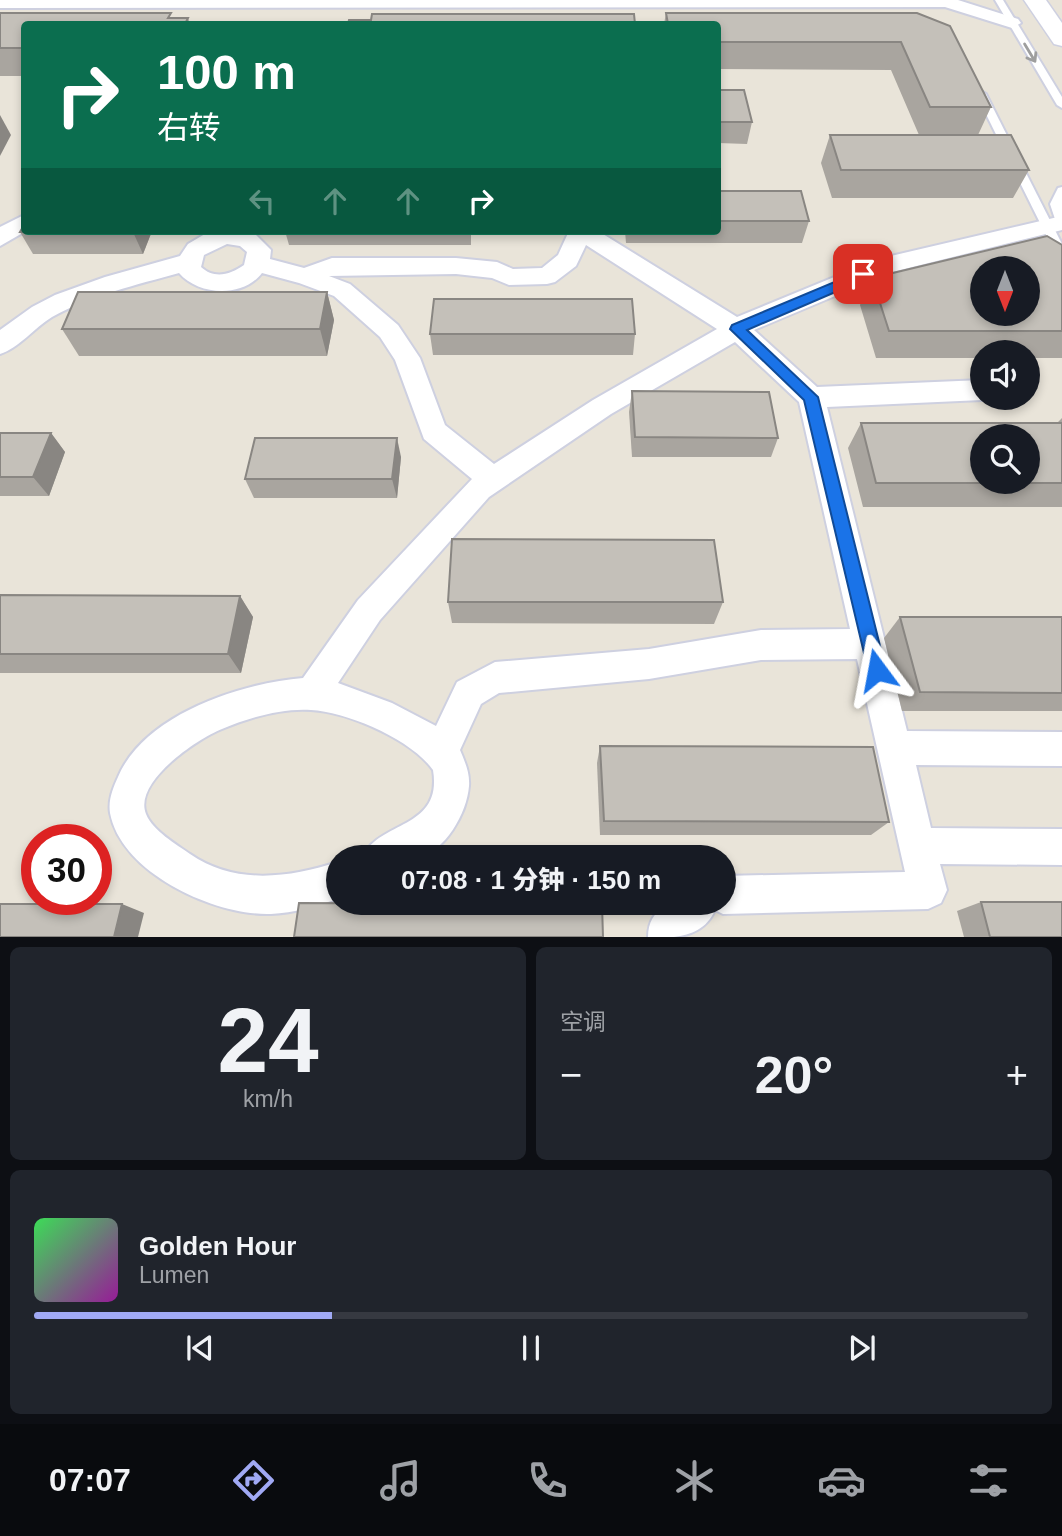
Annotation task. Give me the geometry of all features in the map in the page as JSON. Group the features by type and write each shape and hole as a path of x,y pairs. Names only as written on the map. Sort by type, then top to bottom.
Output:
{"street":[{"path":"1035,0 1062,39"},
{"path":"647,2 650,21"},
{"path":"0,3 946,2 1012,23"},
{"path":"203,3 210,21"},
{"path":"362,21 371,3"},
{"path":"0,238 21,224"},
{"path":"311,694 369,610 479,489 601,407 737,329 887,265 1057,224"},
{"path":"248,235 259,250 257,264 242,277 220,283 200,280 189,269 189,261 208,236 248,235"},
{"path":"305,276 332,266 456,266 497,270 509,277 547,276 568,260 578,235"},
{"path":"586,235 737,329 811,397 929,890 736,895"},
{"path":"1,342 31,318 64,300 189,261"},
{"path":"257,264 305,276 342,290 389,331 407,358 434,431 493,480"},
{"path":"811,397 970,390"},
{"path":"441,752 469,693 495,678 649,664 761,645 871,644"},
{"path":"326,884 294,893 239,894 212,887 187,876 136,835 127,810 128,795 142,766 153,754 208,718 281,697 311,694 362,708 387,718 441,752 448,764 452,778 446,808 437,822 402,845"},
{"path":"895,748 1062,749"},
{"path":"918,846 1062,846"},
{"path":"667,937 667,929 684,915"}],"lane":[{"path":"999,0 1062,105"},
{"path":"975,82 1057,224"},
{"path":"1062,190 1056,204 1062,255"}],"building":[{"path":"0,13 171,13 168,18 188,18 186,21 21,21 21,48 0,48"},
{"path":"666,13 917,13 950,26 991,107 930,107 901,42 721,42 721,21 667,21"},
{"path":"372,14 634,14 635,21 349,21 371,20"},
{"path":"721,90 744,90 752,122 721,122"},
{"path":"830,135 1011,135 1029,170 841,170"},
{"path":"721,191 801,191 809,221 721,221"},
{"path":"1047,236 1062,245 1062,331 889,331 872,278"},
{"path":"78,292 327,292 320,329 62,329"},
{"path":"434,299 632,299 635,334 430,334"},
{"path":"632,391 769,392 778,438 635,437"},
{"path":"861,423 1062,423 1062,483 1040,483 1040,424 970,424 970,483 876,483"},
{"path":"0,433 51,433 33,477 0,477"},
{"path":"255,438 397,438 392,479 245,479"},
{"path":"452,539 714,540 723,602 448,602"},
{"path":"0,595 240,596 228,654 0,654"},
{"path":"900,617 1062,617 1062,693 920,692"},
{"path":"600,746 873,747 889,822 604,821"},
{"path":"981,902 1062,902 1062,937 990,937"},
{"path":"299,903 326,903 326,915 602,915 603,937 294,937"},
{"path":"0,904 21,904 21,915 112,915 112,904 122,904 114,937 0,937"}],"route":[{"path":"863,274 737,329 811,397 877,670"}]}
